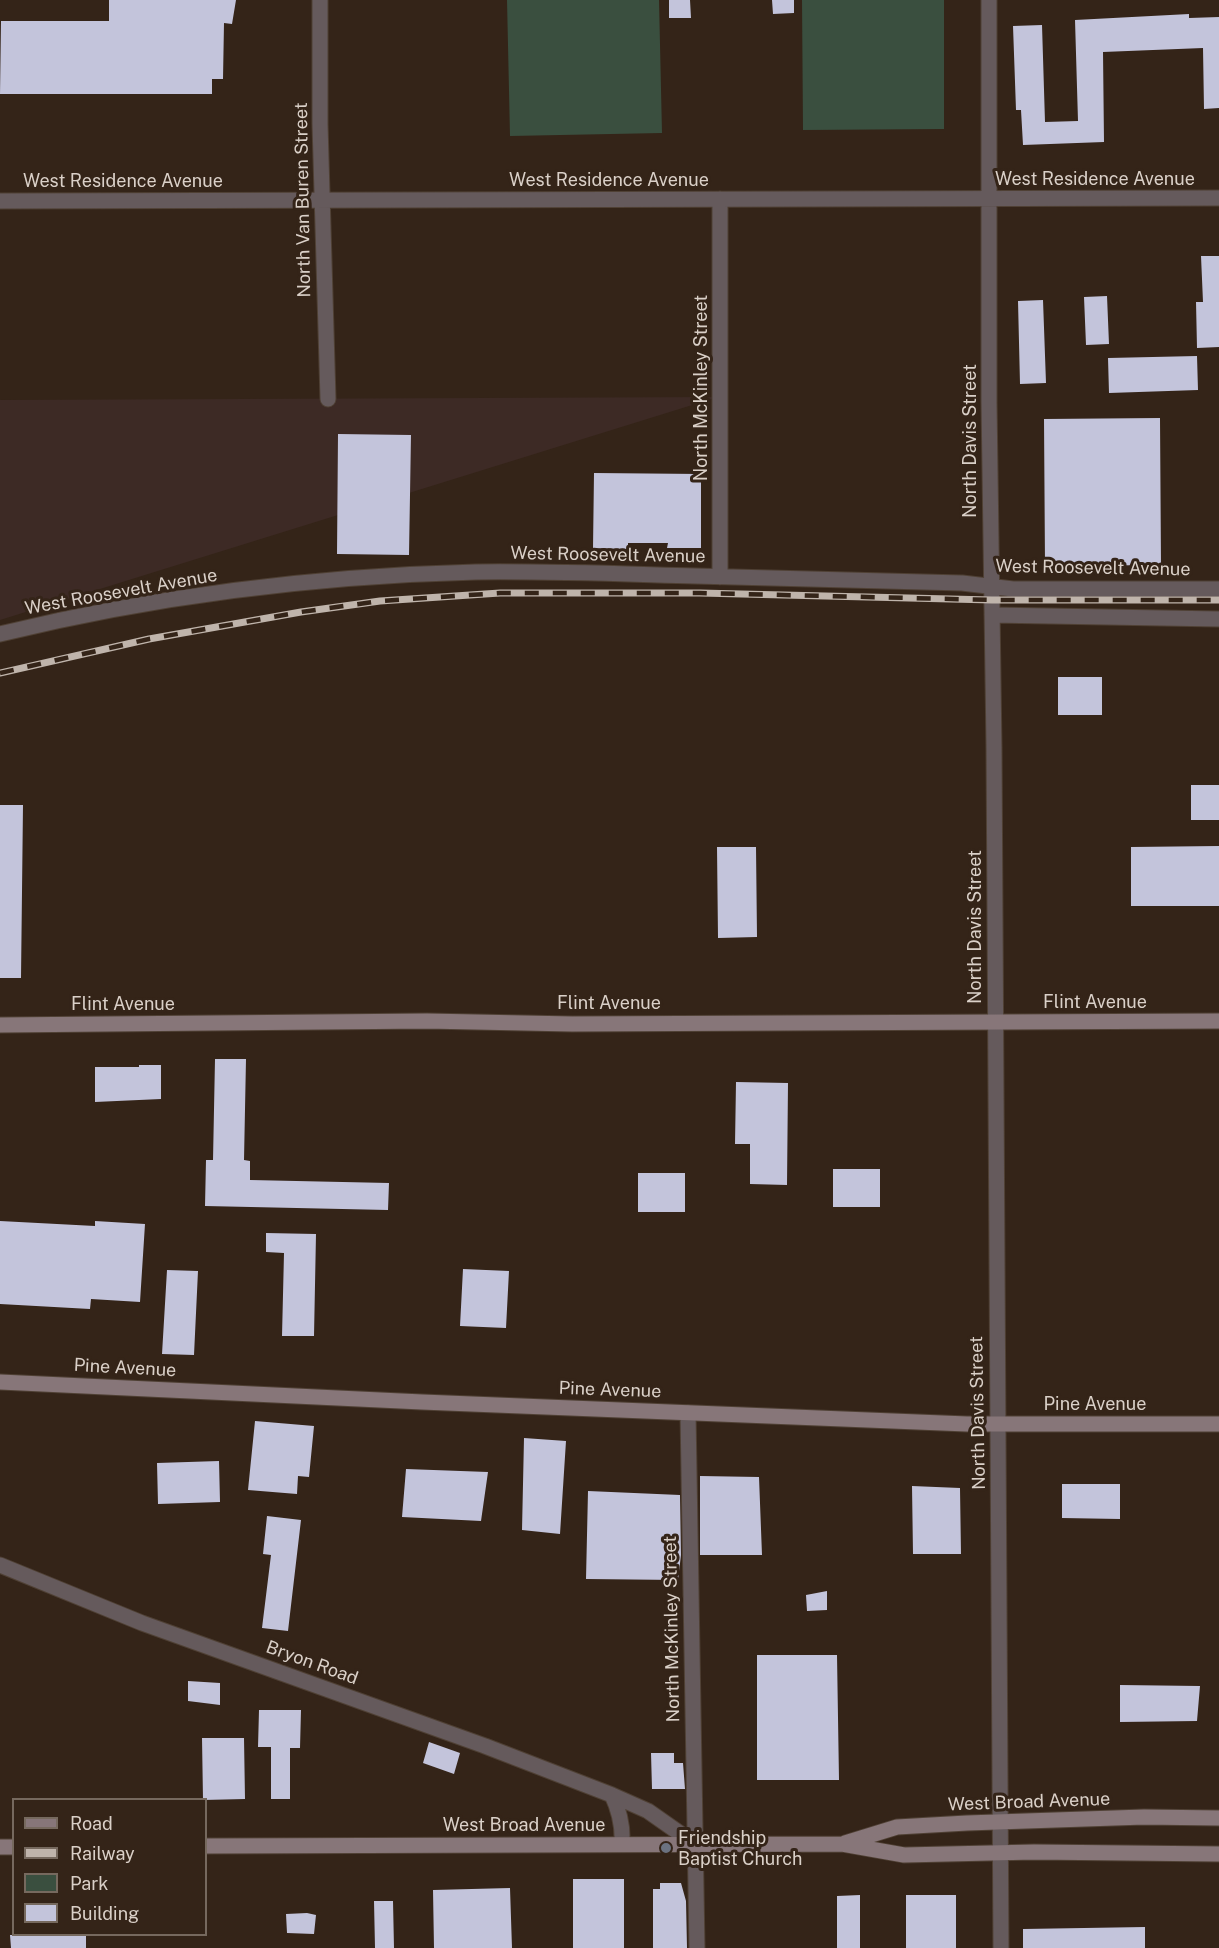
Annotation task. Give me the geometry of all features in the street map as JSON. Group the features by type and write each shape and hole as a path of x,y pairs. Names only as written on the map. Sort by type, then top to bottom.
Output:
{"main road":[{"name":"Flint Avenue","path":"0,1025 427,1021 572,1024 1219,1021"},
{"name":"Pine Avenue","path":"0,1382 997,1425 1219,1424"},
{"name":"West Broad Avenue","path":"842,1844 897,1827 1144,1817 1219,1818"},
{"name":"West Broad Avenue","path":"207,1846 842,1844 904,1855 1219,1854"}],"street":[{"name":"North Van Buren Street","path":"320,0 322,200 328,399"},
{"name":"North Davis Street","path":"989,0 989,402 1002,1822 1001,1948"},
{"name":"West Residence Avenue","path":"0,201 1219,198"},
{"name":"North McKinley Street","path":"720,199 720,577"},
{"name":"West Roosevelt Avenue","path":"0,634 129,607 233,592 366,578 477,572 962,583 1013,589 1219,589"},
{"path":"992,615 1219,619"},
{"name":"North McKinley Street","path":"688,1413 698,1948"},
{"name":"Bryon Road","path":"0,1566 142,1623 485,1746 612,1795 648,1811 695,1844"},
{"path":"612,1795 620,1810 623,1828 622,1844"}],"shaded area":[{"path":"718,397 0,620 0,400"}],"green space":[{"path":"507,0 659,0 662,133 510,136"},
{"path":"802,0 944,0 944,129 803,130"}],"building":[{"path":"109,0 236,0 232,24 224,23 223,79 212,79 212,94 0,94 1,21 109,21"},
{"path":"669,0 690,0 691,18 669,18"},
{"path":"772,0 794,0 794,13 773,14"},
{"path":"1189,14 1189,18 1219,17 1219,108 1204,109 1203,48 1103,52 1104,142 1023,145 1021,110 1016,110 1013,26 1042,25 1045,122 1078,121 1075,20"},
{"path":"1201,256 1219,256 1219,347 1197,348 1196,302 1203,302"},
{"path":"1107,296 1109,344 1086,345 1084,297"},
{"path":"1043,300 1046,383 1020,384 1018,301"},
{"path":"1197,356 1198,390 1109,393 1108,358"},
{"path":"1160,418 1161,565 1045,566 1044,419"},
{"path":"338,434 411,435 409,555 337,554"},
{"path":"594,473 701,474 701,548 667,548 668,543 628,543 628,549 593,548"},
{"path":"1058,677 1102,677 1102,715 1058,715"},
{"path":"1191,785 1219,785 1219,820 1191,820"},
{"path":"0,805 23,805 21,978 0,978"},
{"path":"1219,846 1219,906 1131,906 1131,847"},
{"path":"717,847 756,847 757,937 718,938"},
{"path":"215,1059 246,1059 244,1160 250,1161 250,1180 389,1183 388,1210 205,1206 206,1160 213,1160"},
{"path":"139,1065 161,1065 161,1099 95,1102 95,1067 139,1067"},
{"path":"736,1082 788,1083 787,1185 750,1184 750,1144 735,1144"},
{"path":"833,1169 880,1169 880,1207 833,1207"},
{"path":"638,1173 685,1173 685,1212 638,1212"},
{"path":"0,1221 95,1226 95,1221 145,1224 140,1302 91,1299 90,1309 0,1304"},
{"path":"266,1233 316,1234 314,1336 282,1336 284,1253 266,1252"},
{"path":"463,1269 509,1271 506,1328 460,1326"},
{"path":"167,1270 198,1271 194,1355 162,1354"},
{"path":"255,1421 314,1426 309,1477 298,1476 297,1494 248,1490"},
{"path":"524,1438 566,1441 560,1534 522,1530"},
{"path":"219,1461 220,1502 158,1504 157,1463"},
{"path":"406,1469 488,1472 481,1521 402,1517"},
{"path":"700,1476 759,1477 762,1555 700,1555"},
{"path":"1062,1484 1120,1484 1120,1519 1062,1518"},
{"path":"912,1486 960,1488 961,1554 913,1554"},
{"path":"588,1491 680,1495 681,1555 678,1580 586,1579"},
{"path":"267,1516 301,1520 288,1631 262,1628 271,1555 263,1554"},
{"path":"827,1591 827,1610 807,1611 806,1595"},
{"path":"757,1655 837,1655 839,1780 757,1780"},
{"path":"188,1681 220,1683 220,1705 188,1701"},
{"path":"1120,1685 1200,1686 1197,1721 1120,1722"},
{"path":"259,1710 301,1710 300,1748 290,1748 290,1799 271,1799 271,1747 258,1747"},
{"path":"202,1738 244,1738 245,1799 207,1800 203,1798"},
{"path":"429,1742 460,1753 454,1774 423,1763"},
{"path":"651,1753 674,1753 674,1763 683,1763 685,1789 652,1789"},
{"path":"573,1879 624,1879 624,1948 573,1948"},
{"path":"660,1883 681,1883 686,1901 687,1948 653,1948 653,1889 660,1889"},
{"path":"510,1888 512,1948 434,1948 433,1890"},
{"path":"860,1895 860,1948 837,1948 837,1896"},
{"path":"906,1895 956,1895 956,1948 906,1948"},
{"path":"374,1901 393,1901 394,1948 375,1948"},
{"path":"286,1914 316,1915 314,1934 287,1933"},
{"path":"1145,1927 1145,1948 1023,1948 1023,1929"},
{"path":"10,1935 86,1936 86,1948 11,1948"}],"railway":[{"path":"0,673 149,639 301,612 380,601 500,593 700,593 992,600 1219,600"}],"place":[{"name":"Friendship Baptist Church","path":"666,1848"}]}
